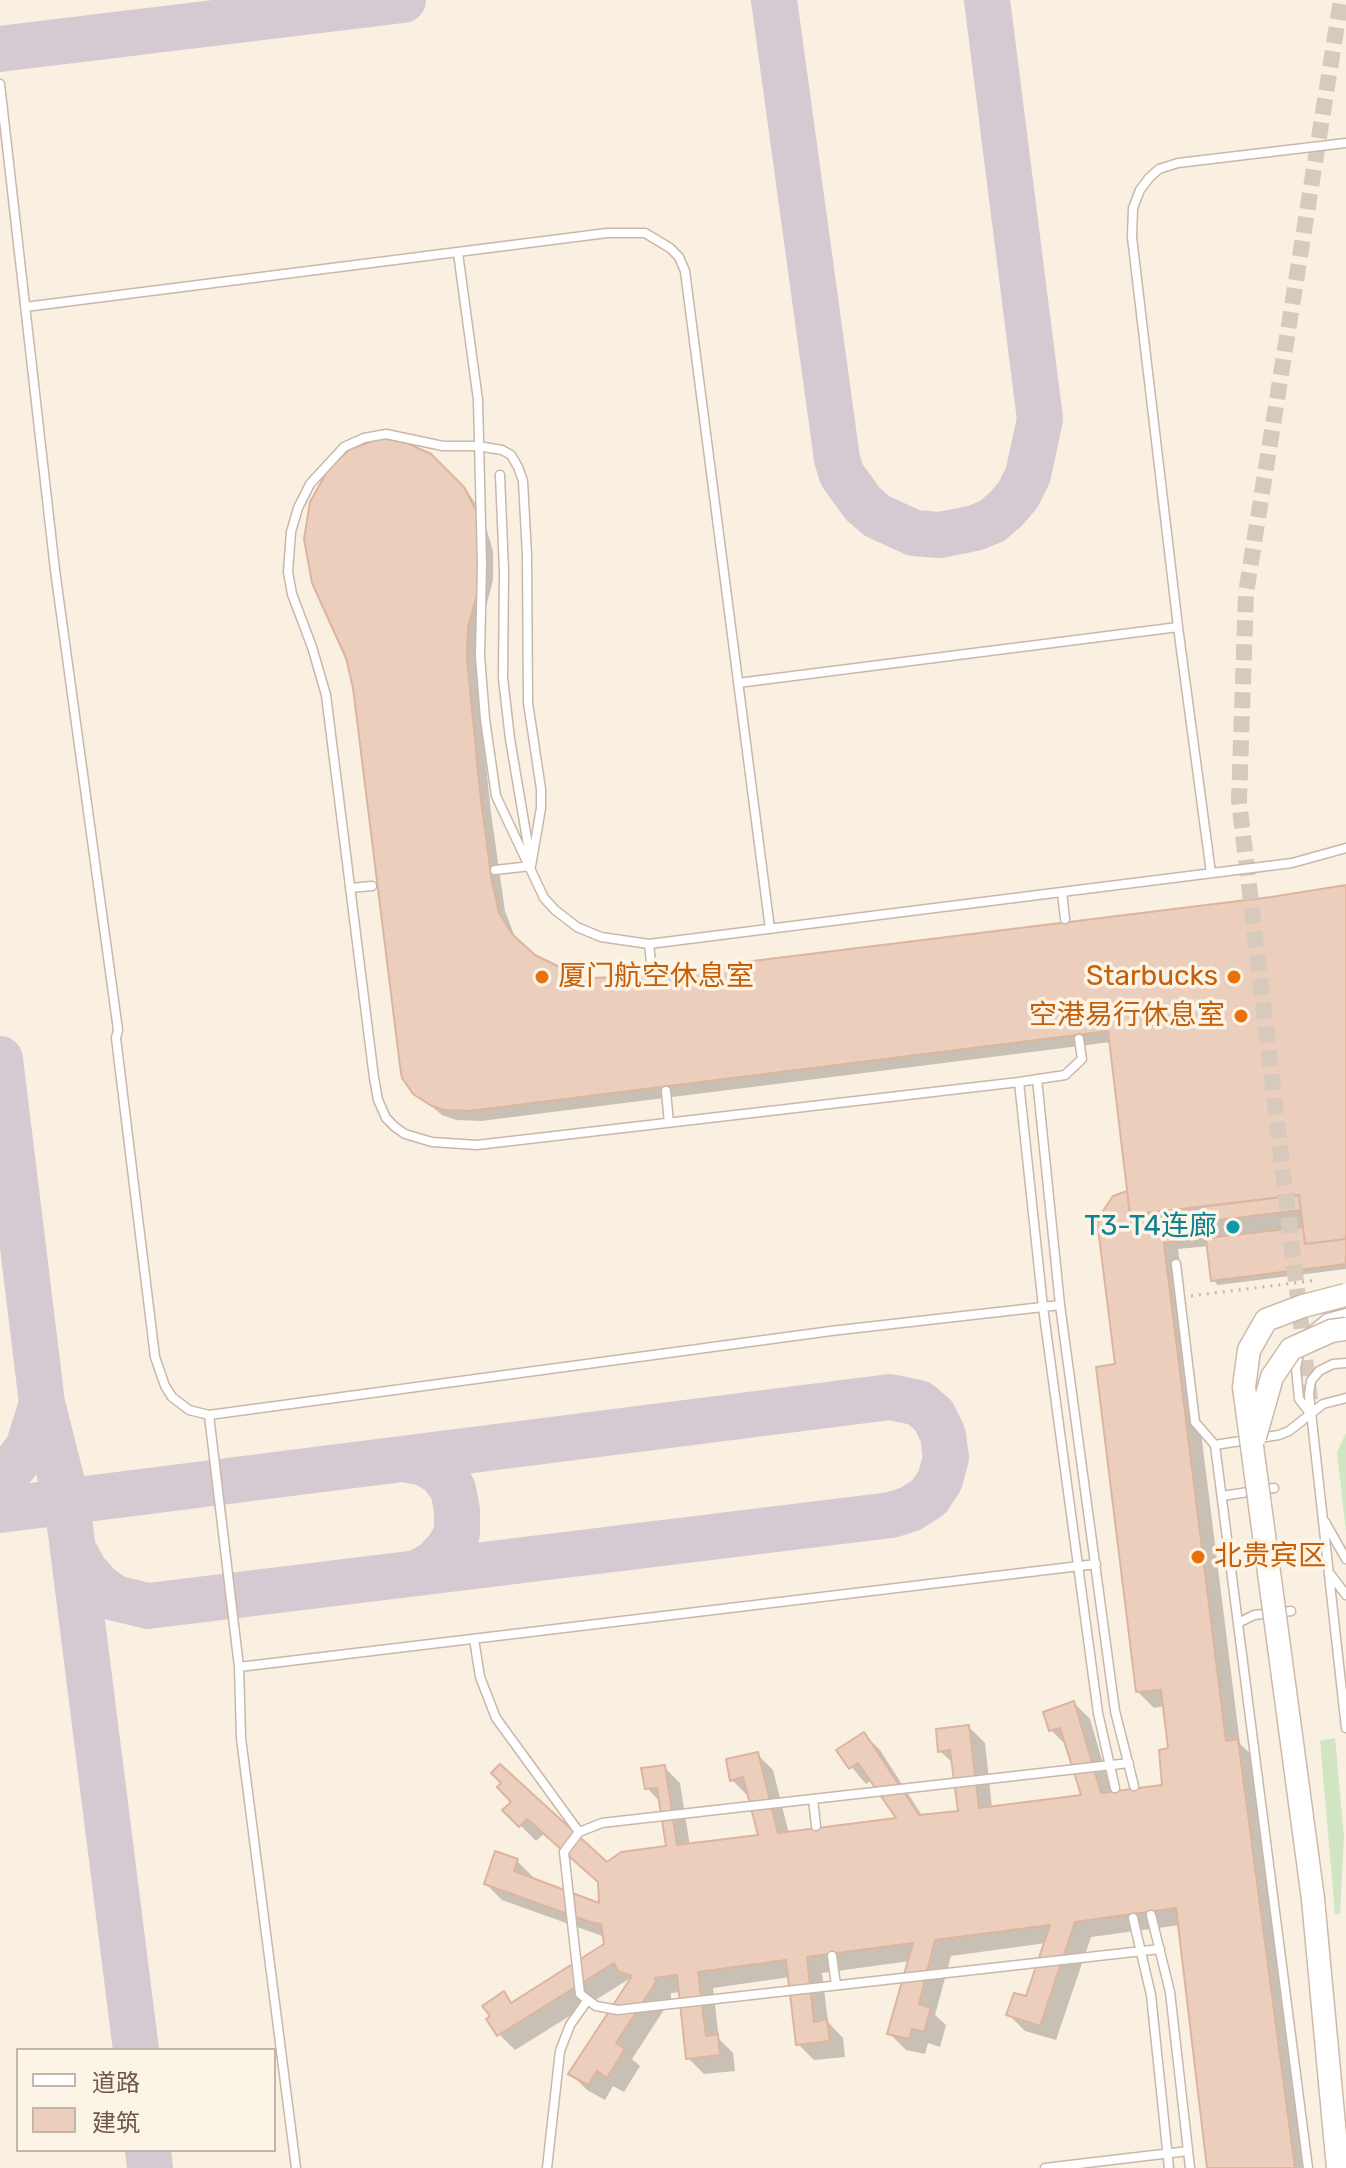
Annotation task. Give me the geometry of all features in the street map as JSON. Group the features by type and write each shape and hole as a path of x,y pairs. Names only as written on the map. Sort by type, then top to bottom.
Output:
{"main road":[{"path":"1338,2168 1313,1899 1244,1387 1249,1350 1266,1320 1346,1295"},
{"path":"1252,1449 1272,1377 1291,1349 1331,1331 1346,1329"}],"lane":[{"path":"0,84 55,570 118,1030 116,1038 155,1357 172,1397 189,1410 209,1415 831,1331 1060,1305"},
{"path":"1211,873 1178,627 1132,237 1133,208 1149,178 1159,169 1178,163 1346,143"},
{"path":"25,307 629,232 645,233 670,248 679,257 685,271 770,929"},
{"path":"458,253 478,400 482,565 480,656 496,796 544,898 577,927 601,937 649,944 1292,863 1346,848"},
{"path":"531,866 541,808 528,703 523,481 511,455 502,450 443,446 386,434 364,438 344,447 310,484 291,532 288,572 292,594 326,695 378,1100 386,1118 395,1127 418,1139 450,1145 477,1145 1019,1082 1065,1075 1082,1059 1079,1039"},
{"path":"500,475 504,571 503,678 531,866"},
{"path":"738,683 1178,627"},
{"path":"495,870 531,866"},
{"path":"350,888 372,886"},
{"path":"1062,892 1065,919"},
{"path":"649,944 652,971"},
{"path":"1037,1079 1060,1305 1115,1711 1134,1786"},
{"path":"1019,1082 1043,1307 1078,1566 1098,1713 1115,1788"},
{"path":"666,1091 669,1123"},
{"path":"1176,1264 1195,1422 1215,1445 1308,2168"},
{"path":"1309,1413 1299,1399 1296,1368 1301,1344 1310,1329 1318,1323 1346,1313"},
{"path":"1346,1363 1333,1364 1319,1371 1311,1381 1309,1413 1346,1728"},
{"path":"1215,1445 1279,1435 1298,1425 1323,1404 1346,1398"},
{"path":"209,1415 239,1667 241,1738 296,2168"},
{"path":"1222,1496 1274,1488"},
{"path":"1321,1514 1338,1550 1346,1559"},
{"path":"239,1667 1096,1564"},
{"path":"1328,1571 1346,1595"},
{"path":"1238,1623 1254,1615 1291,1611"},
{"path":"474,1639 480,1677 496,1718 579,1832"},
{"path":"1129,1763 602,1823 579,1832 564,1852 580,1994 596,2006 618,2010 1160,1949"},
{"path":"813,1799 816,1826"},
{"path":"1151,1915 1170,1992 1190,2168"},
{"path":"1133,1918 1151,1995 1169,2168"},
{"path":"832,1956 836,1985"},
{"path":"547,2168 560,2051 570,2025 587,2001"},
{"path":"1045,2168 1188,2151"}],"path":[{"path":"1180,1298 1318,1280"}],"green space":[{"path":"1346,1433 1346,1532 1337,1452"},
{"path":"1335,1738 1344,1837 1340,1914 1335,1914 1320,1741"}],"building":[{"path":"382,438 407,443 431,454 464,487 477,512 484,539 481,581 468,627 467,659 481,801 499,913 513,935 535,955 578,976 623,977 1271,897 1346,885 1346,1239 1305,1244 1299,1195 1130,1215 1108,1031 469,1111 443,1110 413,1094 402,1078 400,1066 353,688 346,658 312,583 304,539 310,502 329,468 350,449"},
{"path":"1127,1191 1130,1215 1160,1212 1226,1741 1238,1739 1295,2168 1207,2168 1176,1908 1075,1922 1040,2026 1006,2015 1014,1993 1026,1996 1050,1925 935,1940 919,2004 931,2008 924,2032 912,2029 909,2039 887,2034 913,1943 807,1957 814,2022 827,2019 830,2041 796,2045 786,1960 698,1972 706,2036 718,2034 720,2055 686,2059 677,1975 655,1978 656,1982 616,2043 625,2049 607,2078 597,2071 588,2085 568,2074 632,1976 618,1971 614,1963 497,2036 486,2019 490,2016 482,2006 504,1991 511,2003 604,1944 601,1924 484,1884 495,1851 518,1859 514,1871 599,1903 598,1882 527,1819 519,1827 502,1810 511,1802 497,1787 501,1783 491,1773 500,1764 607,1862 621,1852 666,1846 657,1788 645,1789 641,1768 665,1765 677,1845 758,1835 743,1777 730,1781 726,1759 758,1752 778,1833 896,1818 858,1763 849,1769 836,1750 864,1732 919,1815 958,1811 950,1750 938,1752 936,1729 969,1725 979,1808 1081,1795 1060,1728 1049,1731 1043,1712 1074,1701 1101,1793 1162,1785 1159,1750 1168,1748 1161,1690 1136,1692 1096,1367 1115,1364 1097,1220 1103,1219 1103,1211 1113,1196"},
{"path":"1299,1195 1305,1244 1346,1239 1346,1264 1211,1281 1202,1207"},
{"name":"T3-T4连廊","path":"1301,1210 1303,1227 1164,1243 1162,1227"}],"taxiway":[{"path":"0,49 403,0"},
{"path":"774,0 837,459 842,475 863,504 877,516 914,533 940,535 975,528 992,521 1006,509 1018,495 1028,475 1040,419 987,0"},
{"path":"0,1059 42,1403 67,1502 136,2048"},
{"path":"0,1510 890,1397 919,1403 934,1416 943,1435 946,1458 940,1480 929,1497 910,1509 891,1515 148,1606 115,1598 99,1587 74,1551"},
{"path":"0,1483 28,1448 42,1403"},
{"path":"403,1459 424,1463 440,1472 453,1489 457,1510 457,1533 448,1549 435,1563 417,1573"},
{"path":"148,2152 150,2168"}],"tunnel":[{"path":"1310,1400 1239,801 1246,593 1341,0"}],"place":[{"name":"厦门航空休息室","path":"542,977"},
{"name":"Starbucks","path":"1234,977"},
{"name":"空港易行休息室","path":"1241,1016"},
{"name":"T3-T4连廊","path":"1233,1227"},
{"name":"北贵宾区","path":"1198,1557"}]}
